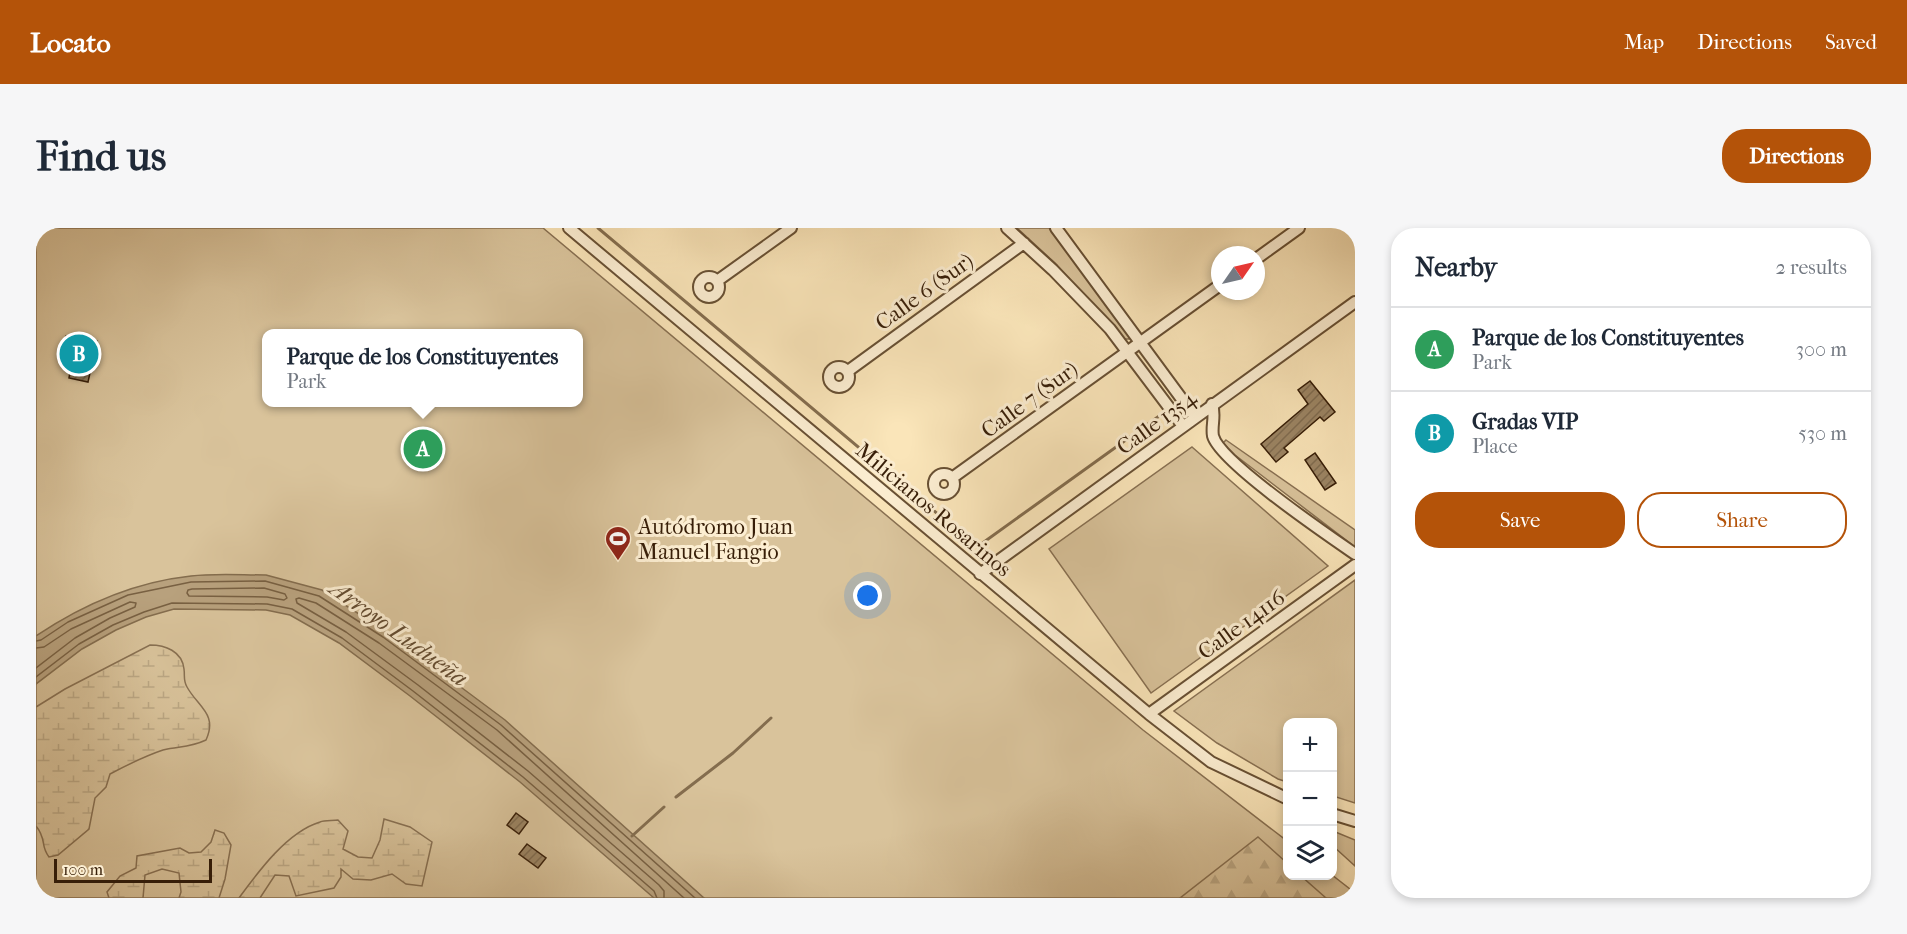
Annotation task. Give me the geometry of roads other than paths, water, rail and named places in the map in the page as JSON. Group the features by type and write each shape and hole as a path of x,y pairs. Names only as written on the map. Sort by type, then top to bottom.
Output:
{"street":[{"name":"Milicianos Rosarinos","path":"569,228 1149,714 1211,762 1283,797"},
{"path":"717,281 791,228"},
{"path":"1007,228 1053,270 1110,329 1184,426"},
{"path":"1056,228 1195,417"},
{"path":"1265,253 1299,228"},
{"name":"Calle 6 (Sur)","path":"848,371 1024,243"},
{"name":"Calle 7 (Sur)","path":"952,478 1211,292"},
{"name":"Calle 1354","path":"980,574 1355,302"},
{"path":"1212,404 1215,414 1213,436 1222,452 1264,488 1355,554"},
{"name":"Calle 14116","path":"1149,714 1355,565"},
{"path":"1337,816 1355,821"}],"water":[{"name":"Arroyo Ludueña","path":"209,575 266,575 322,590 387,632 505,720 704,898 654,898 520,782 410,696 339,643 290,615 266,610 174,609 146,617 116,630 82,649 36,684 36,636 90,605 129,589 170,579"}],"waterway":[{"path":"598,228 977,547 1162,414"},
{"path":"980,552 983,557"},
{"path":"676,797 733,753 771,718"},
{"path":"632,836 664,807"}],"place":[{"name":"Gradas VIP","path":"79,354"},
{"name":"Parque de los Constituyentes","path":"423,449"},
{"name":"Autódromo Juan Manuel Fangio","path":"618,562"}]}
